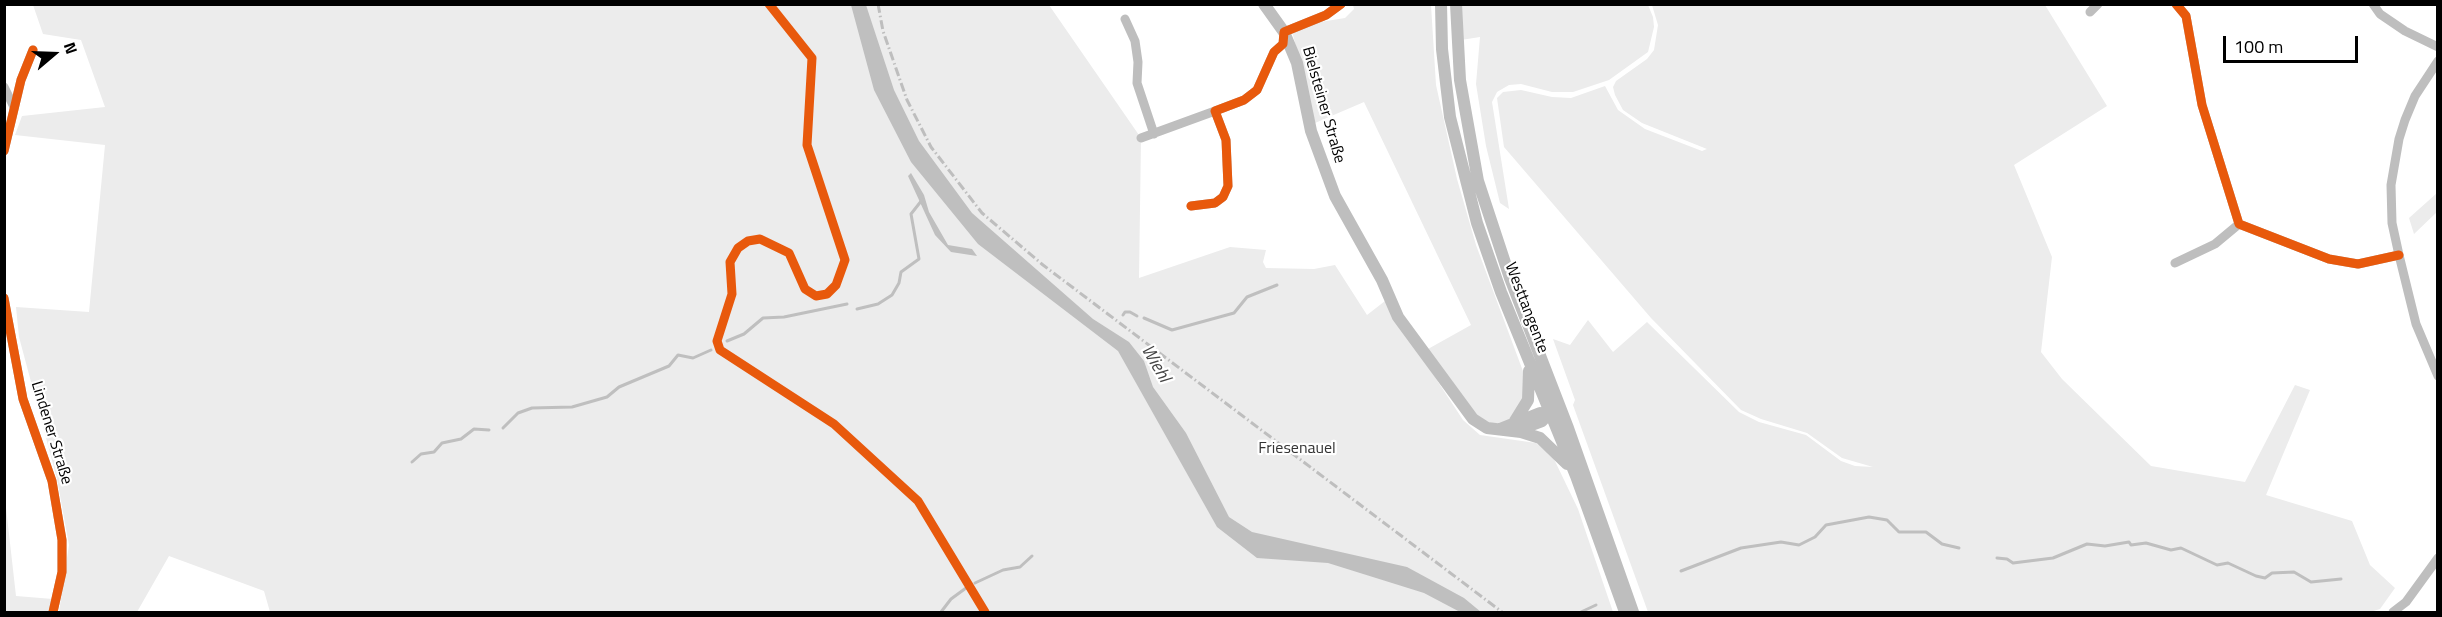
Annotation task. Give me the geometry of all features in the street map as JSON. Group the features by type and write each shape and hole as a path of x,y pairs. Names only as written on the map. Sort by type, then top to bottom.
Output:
{"main road":[{"name":"Bielsteiner Straße","path":"1264,4 1284,32 1297,63 1311,131 1322,165 1339,203 1382,280 1406,315 1412,332 1464,410 1480,425 1498,430 1513,427"},
{"name":"Westtangente","path":"1442,4 1446,87 1460,162 1488,258 1576,476 1625,612"},
{"name":"Westtangente","path":"1456,4 1460,80 1476,173 1510,279 1568,428 1633,612"},
{"path":"1513,427 1528,400 1527,358"},
{"path":"1513,427 1540,422 1550,414 1555,396"},
{"path":"1550,414 1568,428"},
{"path":"1513,427 1546,442 1576,476"}],"street":[{"path":"1141,138 1244,100 1257,90 1274,52 1283,44 1284,32 1326,15 1341,4"},
{"path":"2090,12 2098,4"},
{"path":"2176,4 2186,16 2202,105 2239,224"},
{"path":"2373,4 2380,14 2405,32 2438,48"},
{"path":"1125,19 1135,41 1138,62 1137,83 1154,134"},
{"path":"4,151 14,107 33,50"},
{"path":"2438,61 2415,96 2399,139 2391,185 2392,223 2398,255 2416,324 2438,376"},
{"path":"4,87 14,107"},
{"path":"1191,206 1215,202 1223,196 1228,186 1226,141 1215,111"},
{"path":"2239,224 2338,261 2358,264 2398,255"},
{"path":"2175,263 2215,244 2239,224"},
{"name":"Lindener Straße","path":"4,298 23,399 52,481 62,540 62,572 53,612"},
{"path":"2427,354 2438,350"},
{"path":"2393,612 2406,602 2438,558"}],"green space":[{"name":"Friesenauel","path":"33,5 1049,5 1141,138 1139,278 1230,247 1266,250 1263,262 1266,268 1314,269 1335,265 1367,315 1385,301 1463,420 1480,435 1536,443 1553,457 1578,509 1613,612 270,612 264,591 169,556 137,612 59,612 69,545 57,479 19,337 16,307 89,312 105,145 15,135 22,116 105,107 81,40 43,34"},
{"path":"1353,5 1431,5 1436,85 1457,179 1476,245 1527,382 1525,395 1509,420 1504,423 1494,424 1480,419 1428,349 1471,325 1364,102 1315,123 1292,31 1314,23 1345,18 1354,9"},
{"path":"1460,5 1648,5 1653,17 1654,27 1648,52 1609,80 1573,92 1552,92 1521,84 1509,85 1497,92 1492,102 1509,209 1500,203 1486,146 1476,84 1480,37 1461,40"},
{"path":"1652,5 2045,5 2107,106 2014,165 2052,257 2041,352 2062,379 2151,466 2245,482 2295,385 2310,390 2266,495 2352,521 2370,565 2395,588 2380,609 2370,612 1648,612 1573,405 1575,400 1553,339 1570,345 1588,320 1613,352 1647,322 1739,412 1759,422 1806,435 1841,461 1855,466 1873,467 1842,458 1807,433 1761,419 1741,410 1651,318 1504,147 1497,98 1503,92 1521,90 1552,97 1571,98 1605,86 1618,110 1645,129 1702,151 1707,149 1642,123 1623,110 1615,95 1613,87 1616,81 1647,59 1654,50 1658,25"},
{"path":"2437,193 2437,212 2414,234 2409,218"},
{"path":"4,490 16,596 53,599 49,612 5,612"}],"shaded area":[{"path":"851,5 866,5 894,90 919,141 972,213 1093,319 1129,342 1144,361 1153,387 1186,433 1229,517 1252,532 1407,567 1464,598 1481,612 1460,612 1424,593 1328,563 1257,558 1217,527 1118,351 978,244 911,162 874,90"},
{"path":"911,173 924,195 929,212 948,245 972,249 977,256 951,252 935,235 908,176"}],"waterway":[{"path":"857,309 878,304 892,295 899,283 901,272 919,259 911,214 922,200"},
{"path":"1144,318 1172,330 1234,313 1247,297 1277,285"},
{"path":"727,341 744,334 763,318 784,317 847,304"},
{"path":"1123,315 1125,312 1130,312 1137,316"},
{"path":"503,428 518,413 532,408 572,407 607,397 619,387 669,366 678,355 693,358 711,350"},
{"path":"412,462 421,454 434,452 442,443 461,439 474,429 489,430"},
{"path":"1681,571 1741,548 1781,542 1799,545 1815,537 1826,525 1869,517 1887,520 1899,532 1926,532 1942,544 1959,548"},
{"path":"1997,558 2007,559 2013,563 2053,558 2087,544 2105,546 2129,542 2131,545 2146,543 2171,550 2181,548 2217,565 2228,563 2265,578 2272,573 2294,572 2311,582 2341,579"},
{"path":"975,583 1003,570 1020,567 1032,556"},
{"path":"941,612 951,599 966,588"},
{"path":"1581,612 1596,605"}],"railway":[{"path":"878,4 883,31 907,100 931,147 982,213 1043,265 1502,612"}],"cycle path":[{"path":"769,4 812,58 807,145 845,260 836,285 827,294 816,296 805,289 789,253 760,239 748,241 738,248 730,262 732,294 717,341 720,350 834,424 918,501 985,612"},
{"path":"1191,206 1215,203 1223,197 1228,186 1226,140 1215,111 1244,100 1257,90 1274,52 1283,44 1284,32 1326,15 1341,4"},
{"path":"2176,4 2186,16 2202,105 2239,224 2329,259 2358,264 2399,255"},
{"path":"4,151 21,80 33,50"},
{"path":"4,298 23,399 52,481 62,540 62,572 53,612"}],"water label":[{"name":"Wiehl","path":"1155,364"}]}
